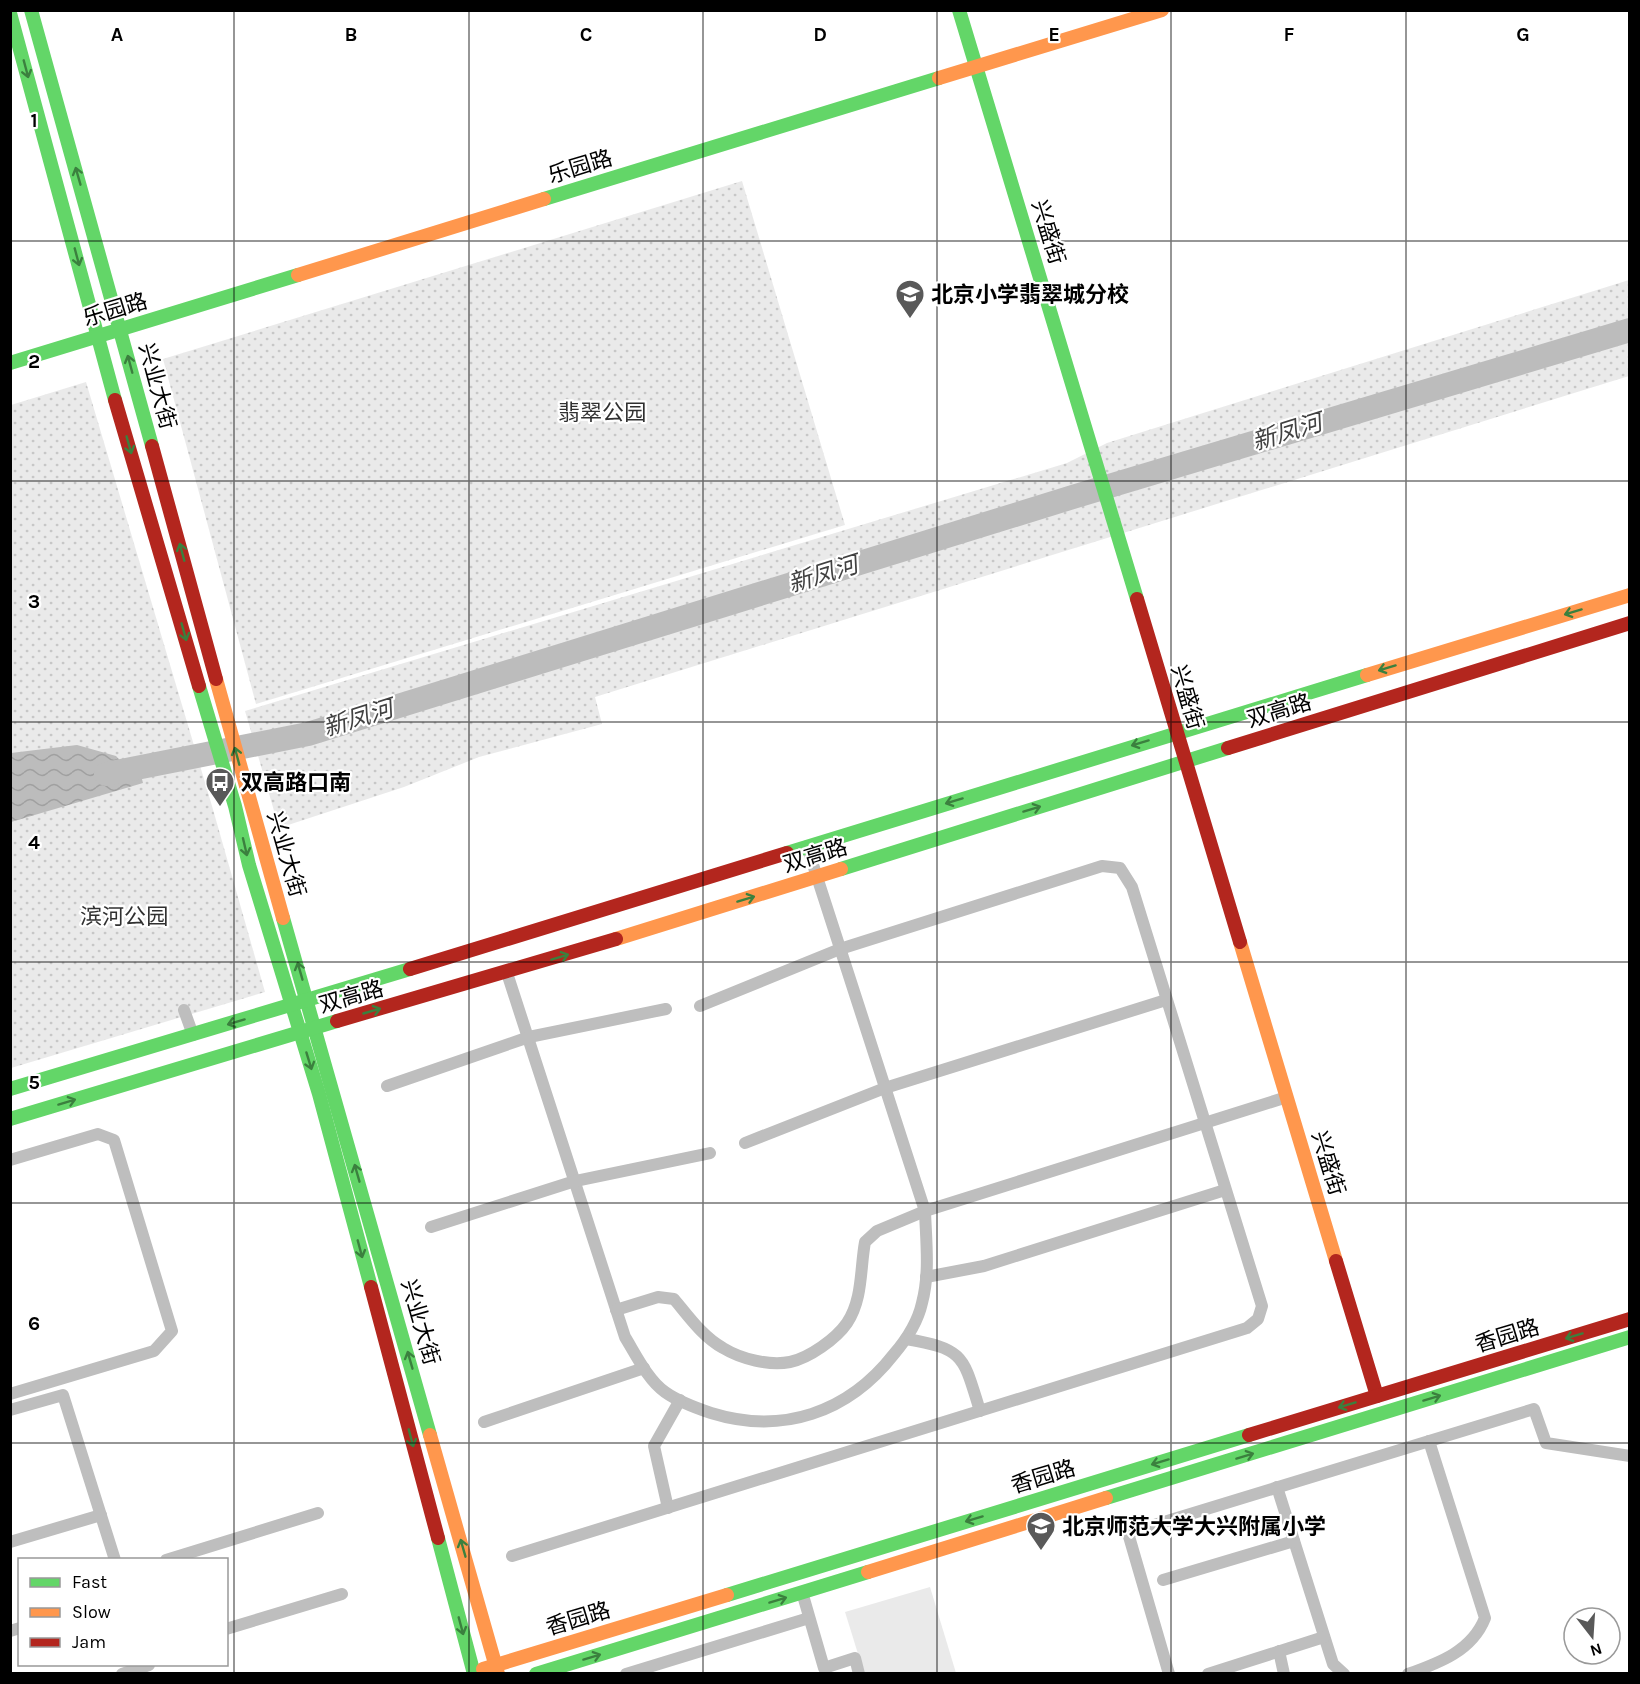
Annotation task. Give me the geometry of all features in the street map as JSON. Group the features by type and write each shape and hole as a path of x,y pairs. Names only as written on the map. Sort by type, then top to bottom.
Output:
{"street":[{"name":"兴业大街","path":"31,10 230,730 497,1669"},
{"name":"兴盛街","path":"959,10 1116,524 1185,761 1377,1396"},
{"name":"乐园路","path":"10,363 1162,10"},
{"name":"兴业大街","path":"10,13 99,336 230,790 249,865 300,1032 472,1673"},
{"name":"双高路","path":"10,1089 308,1001 1177,732 1629,595"},
{"name":"双高路","path":"10,1119 316,1027 507,974 1629,622"},
{"path":"507,974 625,1337 644,1368 664,1392 692,1406 746,1422 779,1422 813,1415 851,1396 879,1374 906,1339 922,1303 926,1277 925,1211 807,846"},
{"path":"512,1556 1247,1328 1258,1319 1262,1306 1132,887 1120,868 1102,866 840,950 700,1006"},
{"path":"745,1143 885,1088 1166,1000"},
{"path":"387,1086 529,1037 666,1009"},
{"path":"183,1010 193,1035"},
{"path":"616,1310 658,1297 674,1299 698,1328 723,1348 753,1360 790,1362 821,1347 847,1323 861,1284 865,1242 877,1231 925,1211 1287,1097"},
{"path":"10,1160 98,1134 114,1140 172,1331 154,1351 10,1394"},
{"path":"430,1227 575,1181 710,1153"},
{"path":"926,1277 984,1266 1225,1190"},
{"name":"香园路","path":"472,1673 497,1669 1629,1319"},
{"name":"香园路","path":"536,1674 1629,1337"},
{"path":"906,1339 943,1345 960,1357 980,1411"},
{"path":"484,1422 644,1368"},
{"path":"10,1410 63,1395 114,1558"},
{"path":"668,1508 654,1446 680,1400"},
{"path":"1169,1674 1128,1533 1534,1409 1546,1443 1629,1456"},
{"path":"1408,1674 1434,1664 1464,1648 1479,1633 1485,1618 1429,1441"},
{"path":"1277,1487 1333,1664 1344,1674"},
{"path":"172,1558 318,1513"},
{"path":"10,1542 101,1515"},
{"path":"1163,1580 1294,1541"},
{"path":"802,1592 824,1668 855,1658 860,1674"},
{"path":"228,1628 342,1594"},
{"path":"626,1674 809,1618"},
{"path":"1208,1674 1324,1637"},
{"path":"1279,1651 1284,1674"},
{"path":"122,1674 149,1668"}],"green space":[{"name":"翡翠公园","path":"742,181 845,525 256,704 163,359"},
{"path":"1629,280 1629,376 595,697 602,724 479,757 404,787 279,828 245,711 1067,463 1107,443"},
{"name":"滨河公园","path":"86,382 265,992 11,1068 11,405"},
{"path":"930,1587 956,1673 864,1673 845,1612"}],"water":[{"path":"77,745 116,756 126,767 138,764 143,783 11,822 11,753"}],"waterway":[{"name":"新凤河","path":"106,774 308,734 1076,496 1630,330"}],"traffic: fast":[{"path":"31,10 152,446"},
{"path":"959,10 1137,599"},
{"path":"10,13 115,400"},
{"path":"544,199 939,78"},
{"path":"10,363 298,275"},
{"path":"787,853 1367,675"},
{"path":"199,686 235,806 249,865 319,1094 371,1287"},
{"path":"841,869 1228,748"},
{"path":"283,918 430,1435"},
{"path":"10,1089 410,969"},
{"path":"10,1119 337,1021"},
{"path":"1106,1498 1630,1337"},
{"path":"727,1595 1249,1435"},
{"path":"438,1538 474,1674"},
{"path":"536,1674 868,1572"}],"traffic: slow":[{"path":"939,78 1162,10"},
{"path":"298,275 544,199"},
{"path":"1367,675 1630,595"},
{"path":"216,679 283,918"},
{"path":"616,939 841,869"},
{"path":"1240,942 1336,1261"},
{"path":"430,1435 498,1674"},
{"path":"868,1572 1106,1498"},
{"path":"483,1669 727,1595"}],"traffic: jam":[{"path":"115,400 199,686"},
{"path":"152,446 216,679"},
{"path":"1137,599 1240,942"},
{"path":"1228,748 1630,623"},
{"path":"410,969 787,853"},
{"path":"337,1021 616,939"},
{"path":"1336,1261 1377,1396"},
{"path":"371,1287 438,1538"},
{"path":"1249,1435 1630,1319"}],"place":[{"name":"北京小学翡翠城分校","path":"910,320"},
{"name":"双高路口南","path":"220,808"},
{"name":"北京师范大学大兴附属小学","path":"1041,1552"}]}
